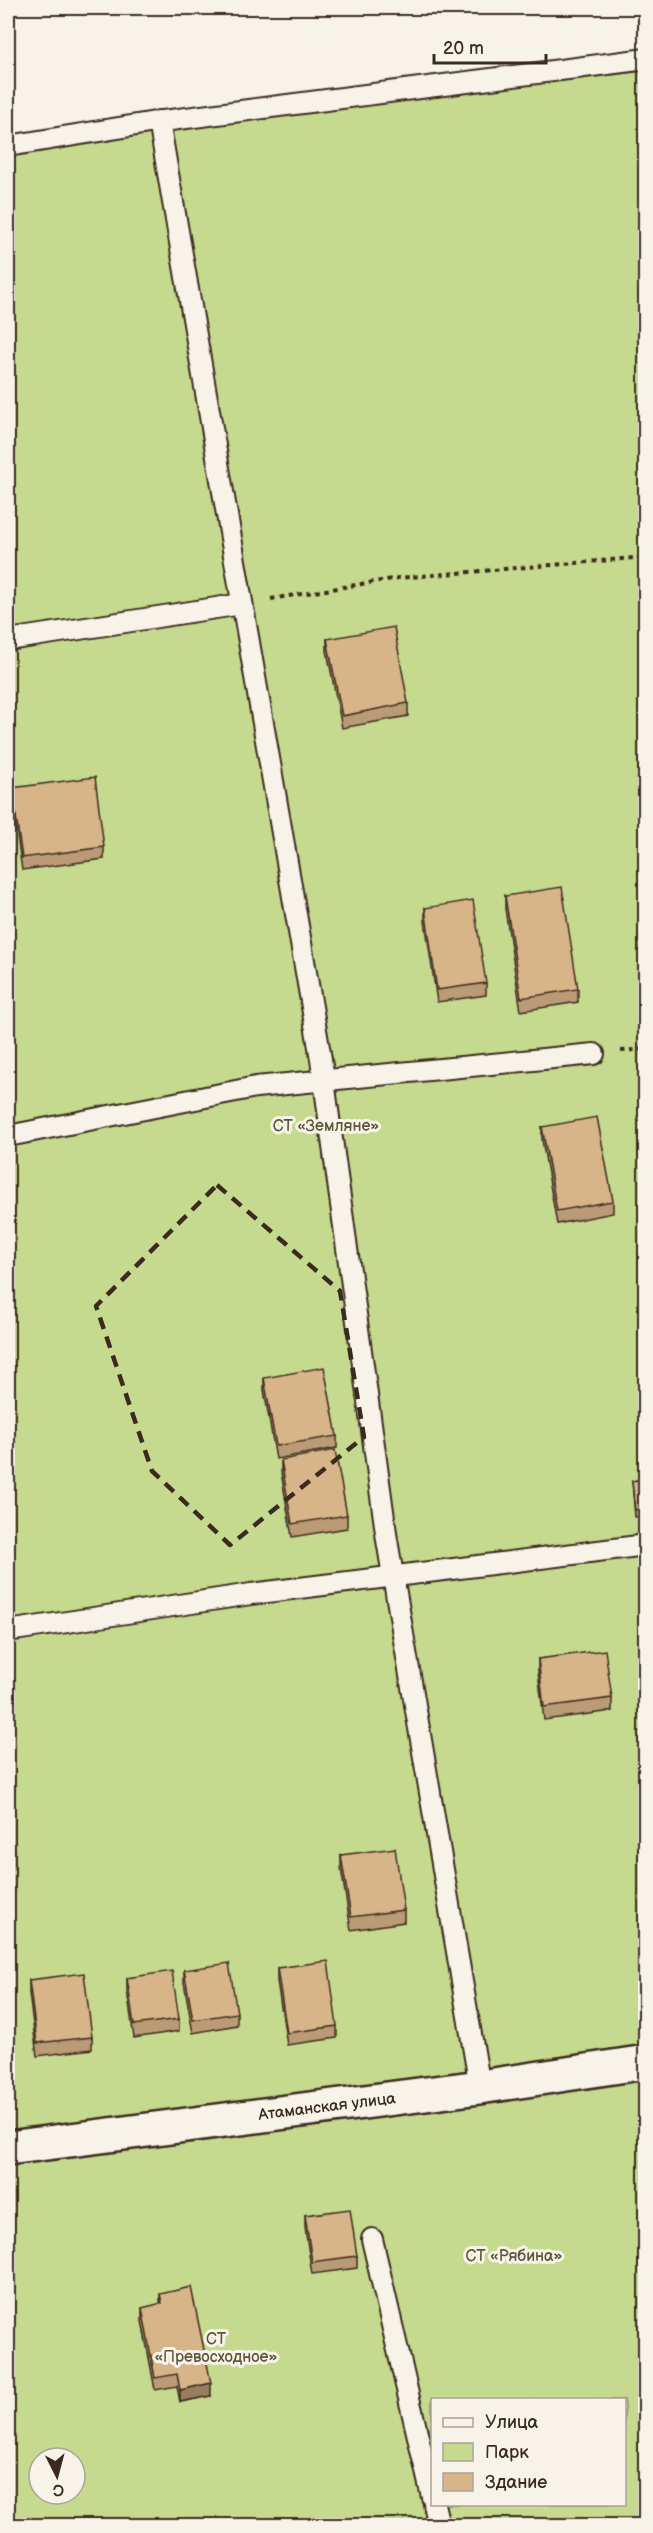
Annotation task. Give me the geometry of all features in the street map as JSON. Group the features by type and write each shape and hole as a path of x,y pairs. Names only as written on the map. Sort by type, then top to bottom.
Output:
{"street":[{"name":"Атаманская улица","path":"8,2148 480,2087 645,2062"}],"lane":[{"path":"8,146 159,121 645,59"},
{"path":"159,121 323,1079 387,1540 480,2087"},
{"path":"8,640 242,604"},
{"path":"8,1136 256,1087 594,1054"},
{"path":"8,1631 250,1594 645,1545"},
{"path":"372,2239 431,2493"},
{"path":"434,2506 439,2526"}],"path":[{"path":"242,604 398,578 645,556"}],"highlighted area":[{"path":"217,1185 340,1291 364,1437 230,1545 152,1471 96,1306"}],"green space":[{"name":"СТ «Земляне»","path":"645,71 645,2525 8,2525 8,149 125,132"}],"building":[{"path":"394,627 408,703 342,716 327,639"},
{"path":"95,777 104,847 22,858 12,788"},
{"path":"562,887 578,989 521,998 505,896"},
{"path":"473,900 486,983 437,990 425,908"},
{"path":"597,1117 613,1201 557,1211 542,1127"},
{"path":"324,1367 337,1436 276,1446 264,1378"},
{"path":"335,1450 347,1515 292,1524 281,1460"},
{"path":"645,1479 645,1509 635,1510 632,1481"},
{"path":"605,1650 612,1698 544,1707 538,1659"},
{"path":"395,1848 404,1910 351,1917 341,1855"},
{"path":"328,1961 337,2026 287,2033 277,1968"},
{"path":"229,1963 237,2013 193,2020 184,1970"},
{"path":"172,1971 179,2019 134,2025 127,1978"},
{"path":"84,1973 92,2037 37,2043 29,1980"},
{"path":"350,2209 357,2256 312,2262 305,2215"},
{"path":"645,2210 645,2239 641,2211"},
{"path":"191,2287 211,2383 180,2390 177,2374 155,2378 142,2308 162,2303 160,2294"}],"park label":[{"name":"СТ «Рябина»","path":"514,2256"},
{"name":"СТ «Превосходное»","path":"216,2348"}]}
